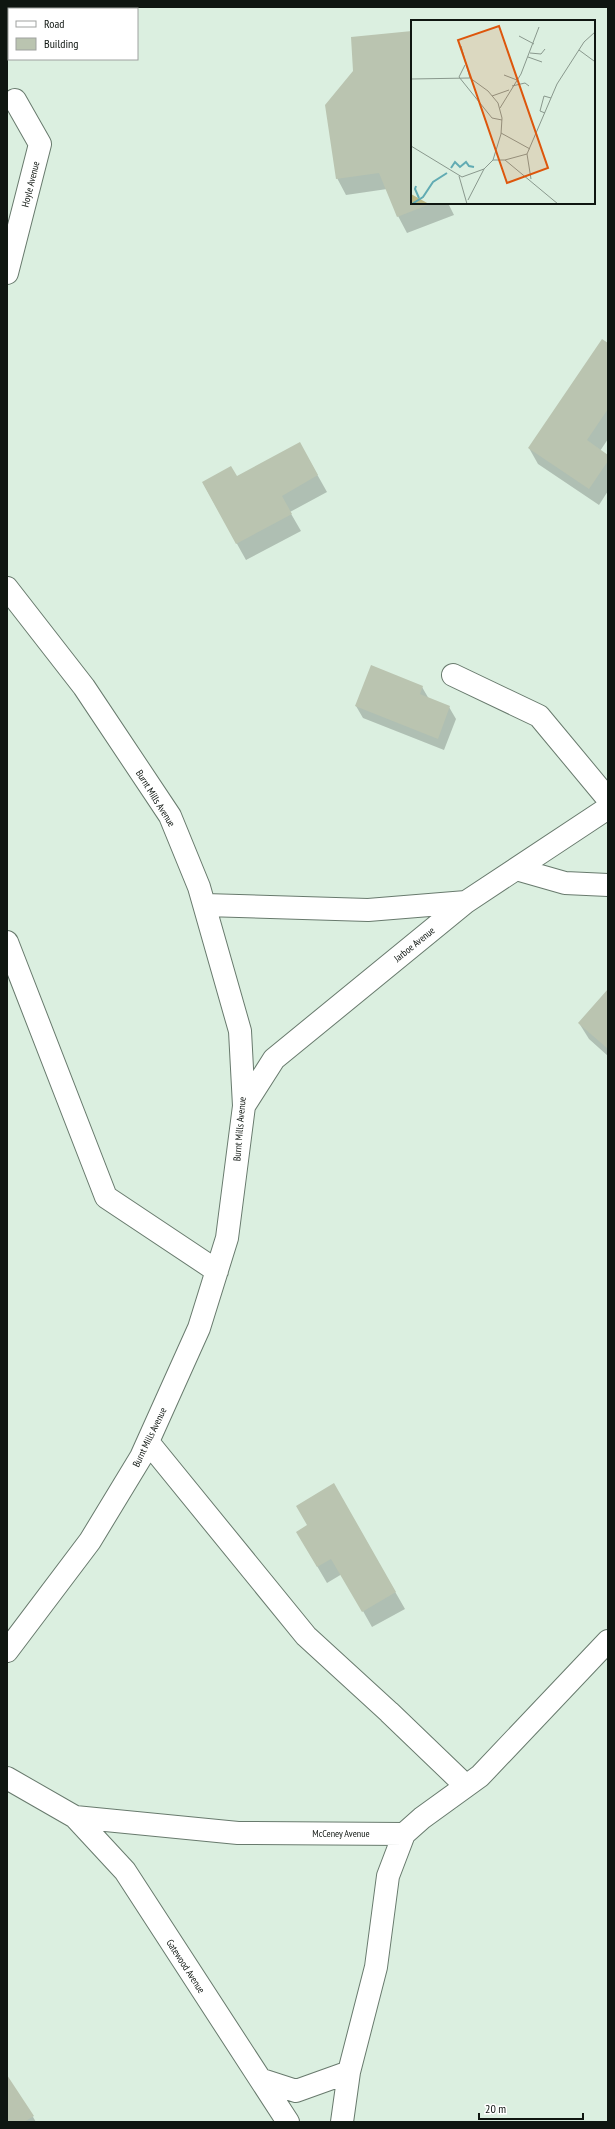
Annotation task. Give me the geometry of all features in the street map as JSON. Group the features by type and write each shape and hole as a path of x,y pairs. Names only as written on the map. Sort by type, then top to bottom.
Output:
{"street":[{"name":"Hoyle Avenue","path":"7,273 40,144 16,100"},
{"name":"Burnt Mills Avenue","path":"7,588 84,687 170,816 200,887 240,1031 244,1106 227,1238 200,1328 141,1457 90,1541 7,1651"},
{"path":"453,675 539,716 608,799"},
{"name":"Jarboe Avenue","path":"244,1106 274,1059 466,902 608,808"},
{"path":"516,869 565,883 608,885"},
{"path":"205,905 368,910 466,902"},
{"path":"7,942 106,1197 217,1272"},
{"path":"148,1442 306,1636 389,1712 466,1786"},
{"path":"342,2122 349,2072 376,1967 388,1876 404,1834 422,1818 480,1776 608,1641"},
{"name":"McCeney Avenue","path":"7,1778 75,1817 238,1833 404,1834"},
{"name":"Gatewood Avenue","path":"75,1817 125,1871 288,2122"},
{"path":"262,2080 296,2091 349,2072"}],"building":[{"path":"411,31 411,204 430,204 397,217 379,173 336,179 325,105 353,71 351,37"},
{"path":"602,339 608,343 608,409 587,440 608,455 608,461 589,489 528,448"},
{"path":"300,442 318,475 282,496 292,514 236,544 202,482 231,466 237,476"},
{"path":"371,665 423,686 420,694 450,706 438,739 355,706"},
{"path":"608,989 608,1049 578,1023"},
{"path":"334,1483 396,1592 362,1612 331,1559 317,1567 296,1532 307,1525 296,1506"},
{"path":"7,2075 34,2116 24,2122 7,2122"}]}
